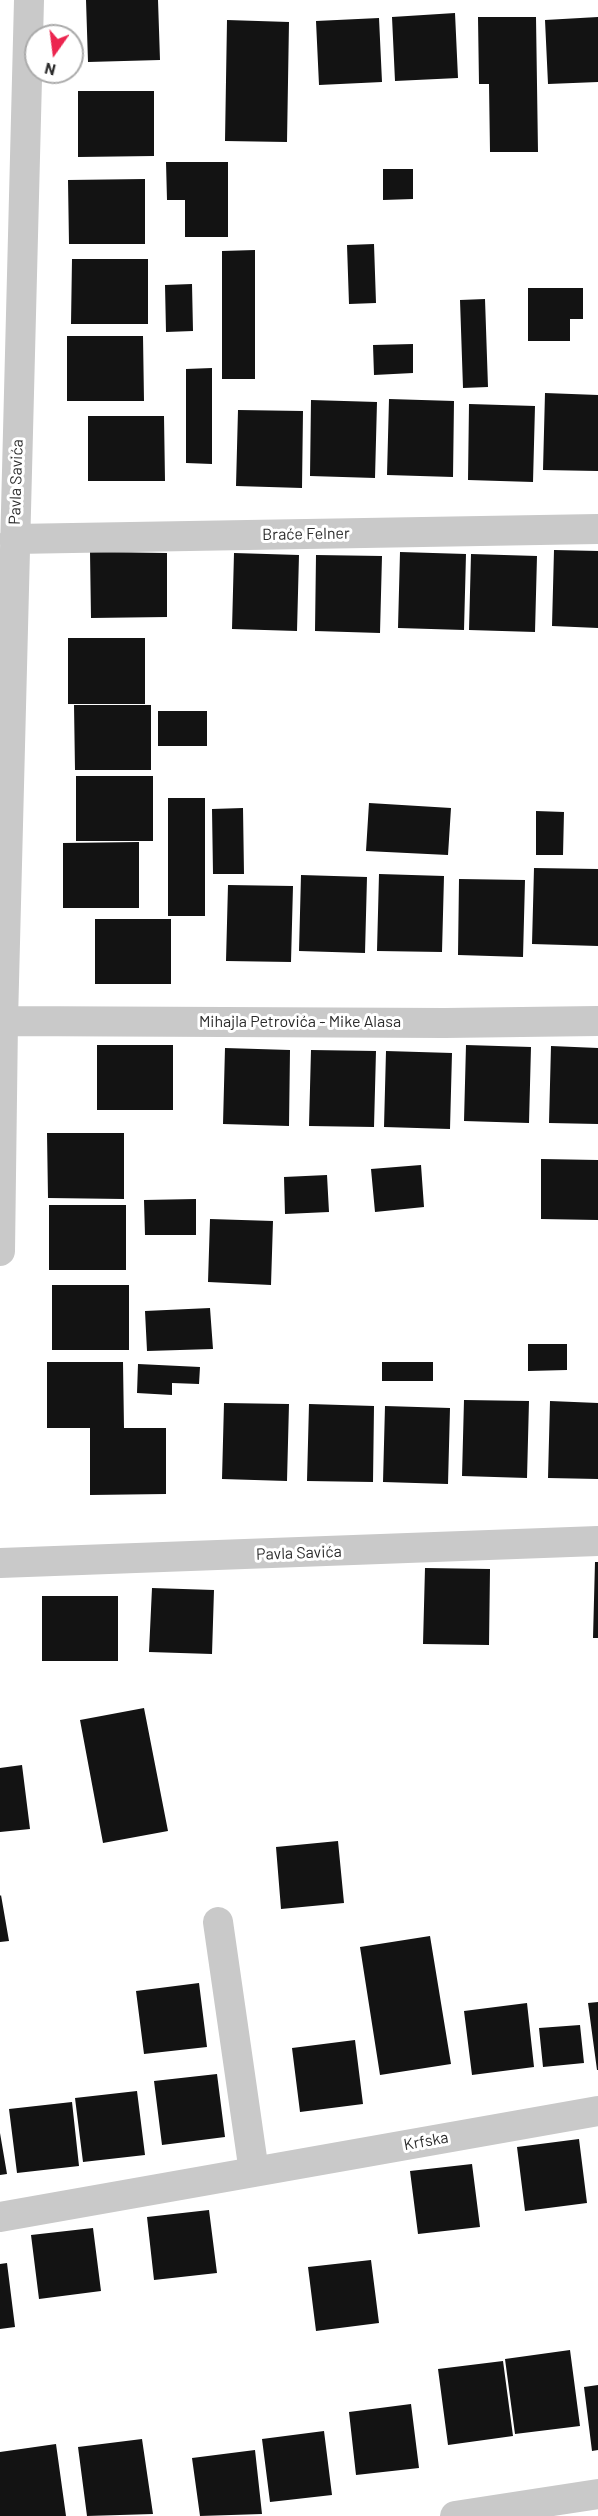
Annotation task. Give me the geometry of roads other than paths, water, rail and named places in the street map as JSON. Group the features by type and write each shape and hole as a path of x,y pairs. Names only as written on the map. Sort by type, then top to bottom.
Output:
{"street":[{"name":"Pavla Savića","path":"0,1251 14,539 29,0"},
{"name":"Braće Felner","path":"14,539 598,529"},
{"name":"Mihajla Petrovića - Mike Alasa","path":"3,1021 433,1023 598,1021"},
{"name":"Pavla Savića","path":"0,1563 598,1542"},
{"path":"218,1922 254,2172"},
{"name":"Krfska","path":"0,2217 598,2111"},
{"path":"455,2516 598,2494"}]}
